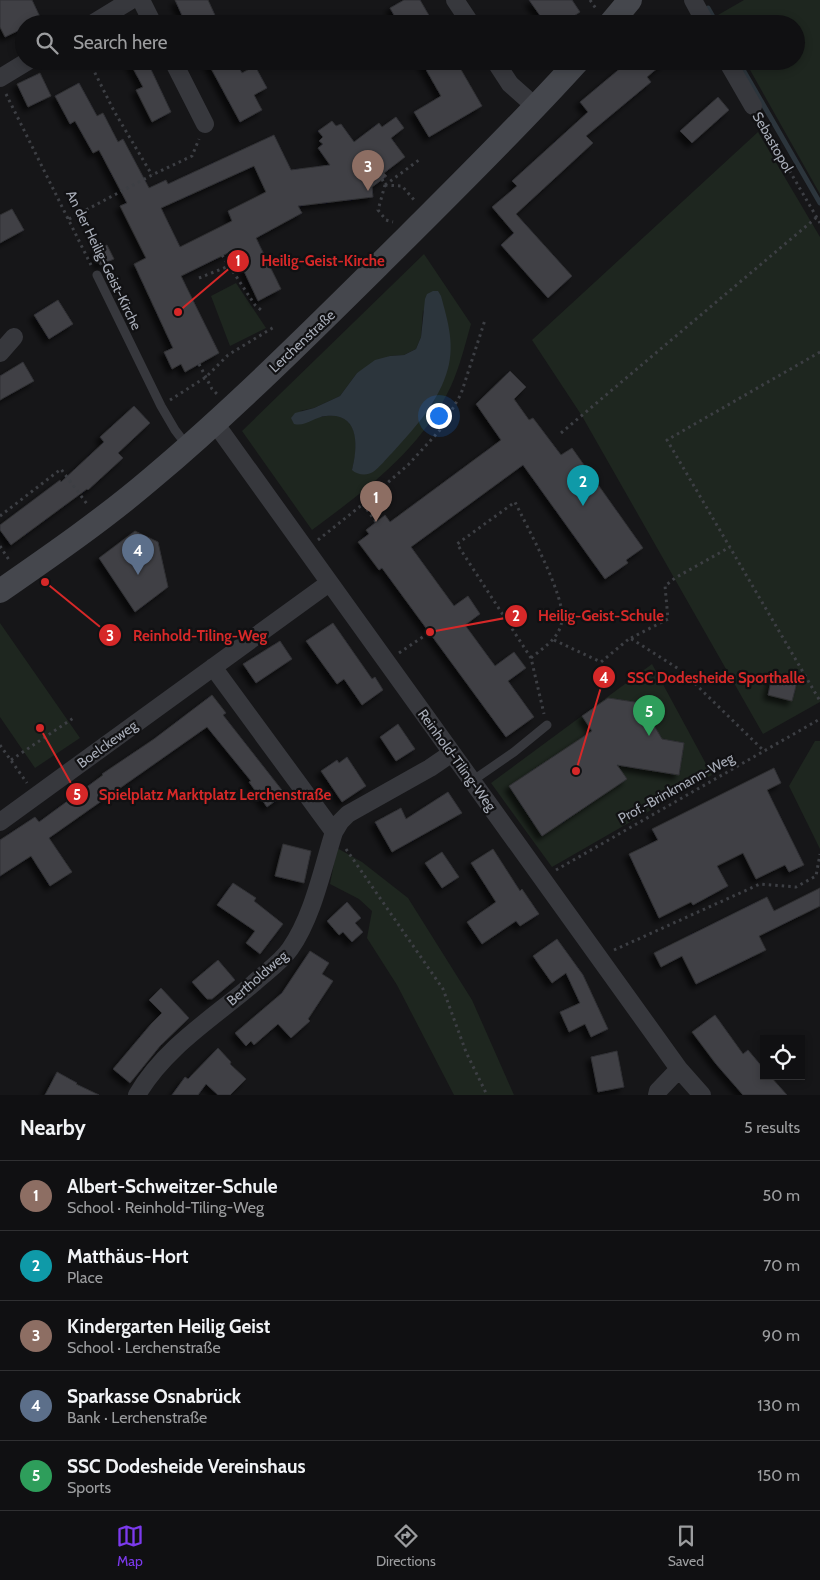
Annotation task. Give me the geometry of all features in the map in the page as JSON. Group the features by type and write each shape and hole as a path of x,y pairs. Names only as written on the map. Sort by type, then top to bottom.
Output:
{"street":[{"path":"107,15 131,0"},
{"path":"141,0 148,15"},
{"path":"455,0 465,15"},
{"path":"618,15 630,0"},
{"path":"693,0 701,15"},
{"path":"2,84 18,70"},
{"path":"177,70 205,124"},
{"path":"501,70 510,84 536,108"},
{"name":"Lerchenstraße","path":"0,591 99,521 215,423 427,218 536,108 570,70"},
{"name":"Sebastopol","path":"732,70 753,106"},
{"path":"0,353 14,337"},
{"name":"Reinhold-Tiling-Weg","path":"215,423 679,1069 702,1095"},
{"name":"Boelckeweg","path":"0,822 329,583"},
{"path":"213,666 334,832"},
{"name":"Bertholdweg","path":"137,1095 146,1079 173,1048 249,987 290,950 311,905 334,832 340,822 348,814 452,754"},
{"path":"657,1095 658,1091 679,1069"}],"lane":[{"name":"An der Heilig-Geist-Kirche","path":"97,276 161,406 175,430 188,447"},
{"path":"472,781 514,752 547,725"}],"path":[{"path":"94,70 114,110 152,175"},
{"name":"An der Heilig-Geist-Kirche","path":"2,84 97,276"},
{"name":"Sebastopol","path":"753,106 820,223"},
{"path":"69,219 192,156 205,124"},
{"path":"408,236 399,224 386,220 378,210 385,185 419,160"},
{"path":"382,180 385,185"},
{"path":"385,185 402,186 427,218"},
{"path":"561,434 817,217"},
{"path":"222,255 245,288 254,305 261,310"},
{"path":"198,278 229,266 237,256"},
{"path":"245,288 250,285"},
{"path":"305,550 408,465 441,429 460,394 485,320"},
{"path":"161,406 206,377 228,355 274,327"},
{"path":"820,352 667,440 818,694 820,701"},
{"path":"199,364 206,377"},
{"path":"0,516 61,469 99,521"},
{"path":"531,658 554,640 562,620 559,596 515,502 457,544 531,658 547,725"},
{"path":"363,504 376,522"},
{"path":"554,640 602,662 630,638 668,619 665,586 675,578 730,547"},
{"path":"386,662 430,632"},
{"path":"630,638 682,672 764,752"},
{"path":"11,760 74,717"},
{"name":"Prof.-Brinkmann-Weg","path":"543,878 820,719"},
{"path":"0,745 37,795"},
{"path":"334,832 443,990 466,1052 487,1095"},
{"path":"600,957 760,884 796,887 816,876 820,854"}],"shaded area":[{"path":"744,0 820,0 820,194 750,70 805,70 805,15 718,15"},
{"path":"758,132 820,237 820,702 763,734 582,416 532,340"},
{"path":"424,254 471,324 451,386 439,409 424,430 391,467 312,530 242,431","holes":["423,310 446,374 433,403 352,470 356,439 351,425 338,416 317,417 300,411 314,408 340,396 357,373 390,356 404,355 416,349 421,337"]},
{"path":"236,283 266,328 230,346 211,296"},
{"path":"438,291 441,296 451,345 449,365 442,386 423,417 381,465 371,473 359,474 352,470 355,451 354,433 351,425 345,420 337,416 326,416 298,425 294,424 291,418 295,413 314,408 340,396 357,373 375,360 404,355 416,349 421,337 425,299 427,294"},
{"path":"0,623 80,738 35,768 0,717"},
{"path":"652,664 712,775 552,867 491,783"},
{"path":"815,741 820,741 820,849 789,786"},
{"path":"337,848 362,862 408,898 472,1000 514,1095 454,1095 397,985 367,938 372,911 359,899 330,884"}],"building":[{"path":"0,0 32,0 39,15 15,15 15,32 5,37 0,27"},
{"path":"175,0 208,0 215,15 182,15"},
{"path":"404,0 420,0 429,15 394,15 390,8"},
{"path":"529,0 572,0 580,12 576,15 540,15"},
{"path":"134,70 151,70 171,112 152,122 136,90 143,87"},
{"path":"212,70 240,70 242,73 248,70 257,70 267,88 254,95 262,110 240,122"},
{"path":"426,70 461,70 482,106 429,137 414,112 441,96"},
{"path":"618,70 655,70 647,77 651,82 586,136 593,143 516,214 572,276 548,298 501,245 514,233 492,207 517,186 512,181 588,112 580,102"},
{"path":"40,73 51,96 28,107 17,84"},
{"path":"79,83 97,116 103,113 118,142 123,139 149,188 166,180 168,184 274,135 291,170 330,165 318,148 323,144 319,141 323,137 318,131 332,121 336,126 341,124 354,142 379,123 382,127 396,117 404,128 391,138 405,157 384,173 387,176 372,187 373,197 298,206 302,213 256,238 281,289 258,301 234,250 181,276 219,353 185,372 181,364 172,369 164,352 173,348 134,264 146,258 120,206 127,203 99,150 93,153 75,121 70,124 55,96","holes":["254,166 266,192 228,211 232,221 180,247 161,208"]},
{"path":"718,97 729,110 692,143 680,131"},
{"path":"12,209 24,230 0,243 0,215"},
{"path":"107,245 114,259 100,265 93,251"},
{"path":"58,300 73,324 49,339 34,315"},
{"path":"23,362 34,381 0,400 0,376"},
{"path":"510,371 526,387 514,399 529,420 533,418 561,455 572,448 643,548 626,560 628,563 605,579 523,465 411,547 454,606 468,596 480,614 465,625 495,666 514,652 526,668 508,681 534,717 506,737 382,568 379,570 358,542 369,534 366,530 385,515 390,522 501,440 476,404"},
{"path":"134,406 150,423 118,453 123,458 88,490 11,545 0,530 0,525 60,480 61,482 104,442 100,437"},
{"path":"135,531 158,542 168,587 135,612 99,558"},
{"path":"333,623 372,679 375,677 383,690 362,705 344,679 337,684 306,641"},
{"path":"280,641 292,659 256,683 243,664"},
{"path":"773,672 798,678 792,701 768,695"},
{"path":"212,695 226,713 223,715 285,794 267,807 249,782 251,781 207,727 49,838 72,872 50,886 31,856 0,876 0,840 35,817 39,822"},
{"path":"608,698 654,705 652,722 662,739 684,743 679,775 617,765 627,779 542,836 509,786 592,731 582,716"},
{"path":"398,724 415,749 396,761 380,737"},
{"path":"347,757 366,786 342,802 321,771 337,760 339,763"},
{"path":"774,768 781,783 767,790 804,865 789,872 785,865 756,879 743,853 717,866 728,886 693,905 691,902 659,918 629,854 658,840 652,829"},
{"path":"448,792 462,813 392,852 375,822 401,808 406,819"},
{"path":"283,844 311,851 304,883 275,876"},
{"path":"493,849 520,891 522,889 539,914 520,926 516,921 482,944 467,922 496,902 471,863"},
{"path":"442,852 459,877 442,888 425,863"},
{"path":"233,883 256,898 254,901 283,924 260,954 246,943 255,931 217,905"},
{"path":"820,888 820,906 759,936 766,950 696,984 682,956 661,967 654,953 767,897 774,911"},
{"path":"347,902 361,918 355,923 363,932 352,942 343,932 339,935 327,921"},
{"path":"557,939 583,975 608,1029 591,1037 585,1024 569,1032 560,1012 580,1003 566,973 552,983 533,956"},
{"path":"310,951 329,963 322,974 333,981 308,1019 310,1021 291,1038 278,1024 254,1045 251,1041 246,1046 235,1033 282,993"},
{"path":"218,960 235,980 212,999 207,999 192,982"},
{"path":"161,988 189,1018 160,1046 130,1083 113,1069 162,1013 149,1000"},
{"path":"715,1015 743,1054 748,1050 760,1064 760,1080 774,1080 787,1095 743,1095 692,1032"},
{"path":"218,1048 231,1062 230,1064 246,1079 230,1095 218,1095 206,1084 198,1095 172,1095 185,1077 188,1079"},
{"path":"617,1051 624,1087 598,1092 591,1057"},
{"path":"57,1072 76,1084 99,1095 45,1095"}],"waterway":[{"path":"708,8 712,15"},
{"path":"743,70 820,203"}],"place":[{"name":"Kindergarten Heilig Geist","path":"368,191"},
{"name":"Heilig-Geist-Kirche","path":"178,312"},
{"name":"Matthäus-Hort","path":"583,506"},
{"name":"Albert-Schweitzer-Schule","path":"376,522"},
{"name":"Sparkasse Osnabrück","path":"138,575"},
{"name":"Reinhold-Tiling-Weg","path":"45,582"},
{"name":"Heilig-Geist-Schule","path":"430,632"},
{"name":"Spielplatz Marktplatz Lerchenstraße","path":"40,728"},
{"name":"SSC Dodesheide Vereinshaus","path":"649,736"},
{"name":"SSC Dodesheide Sporthalle","path":"576,771"}]}
